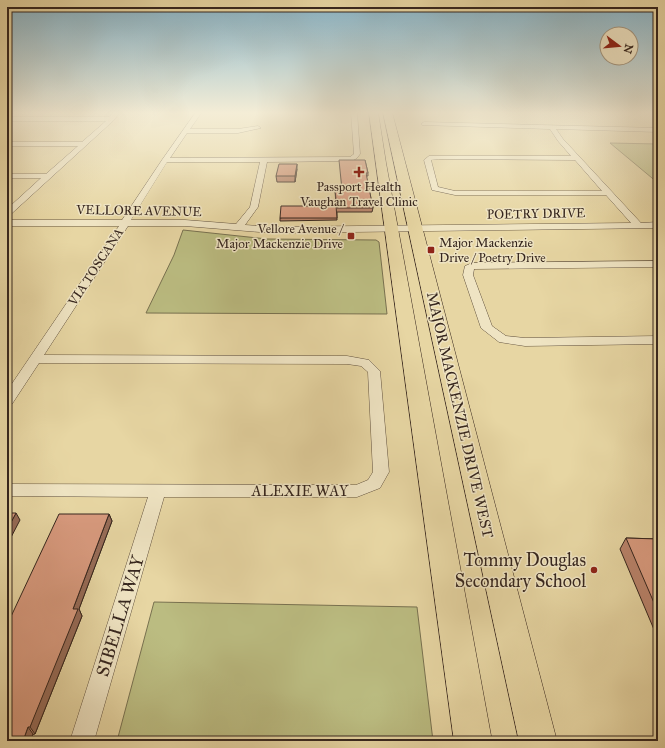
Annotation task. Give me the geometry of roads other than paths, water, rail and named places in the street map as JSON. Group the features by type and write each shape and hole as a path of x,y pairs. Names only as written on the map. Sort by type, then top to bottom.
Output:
{"main road":[{"name":"MAJOR MACKENZIE DRIVE WEST","path":"382,147 538,741"},
{"name":"MAJOR MACKENZIE DRIVE WEST","path":"392,147 473,741"}],"street":[{"path":"7,213 81,147"},
{"name":"VIA TOSCANA","path":"7,401 101,261 175,147"},
{"path":"166,160 344,159 355,158 357,154 356,147"},
{"path":"566,147 638,225"},
{"path":"576,158 439,157 429,158 427,160 435,188 442,191 455,193 607,193"},
{"path":"238,228 254,207 264,159"},
{"path":"7,176 49,176"},
{"name":"VELLORE AVENUE","path":"7,223 195,224 272,230 403,229"},
{"name":"POETRY DRIVE","path":"403,229 658,225"},
{"path":"658,264 486,265 472,266 469,268 468,275 487,328 503,339 525,342 658,340"},
{"name":"ALEXIE WAY","path":"7,490 357,491 374,484 381,472 374,371 365,363 347,360 34,359"},
{"name":"SIBELLA WAY","path":"82,741 158,490"}],"place":[{"name":"Passport Health Vaughan Travel Clinic","path":"359,172"},
{"name":"Vellore Avenue / Major Mackenzie Drive","path":"351,236"},
{"name":"Major Mackenzie Drive / Poetry Drive","path":"431,250"},
{"name":"Tommy Douglas Secondary School","path":"594,570"}]}
